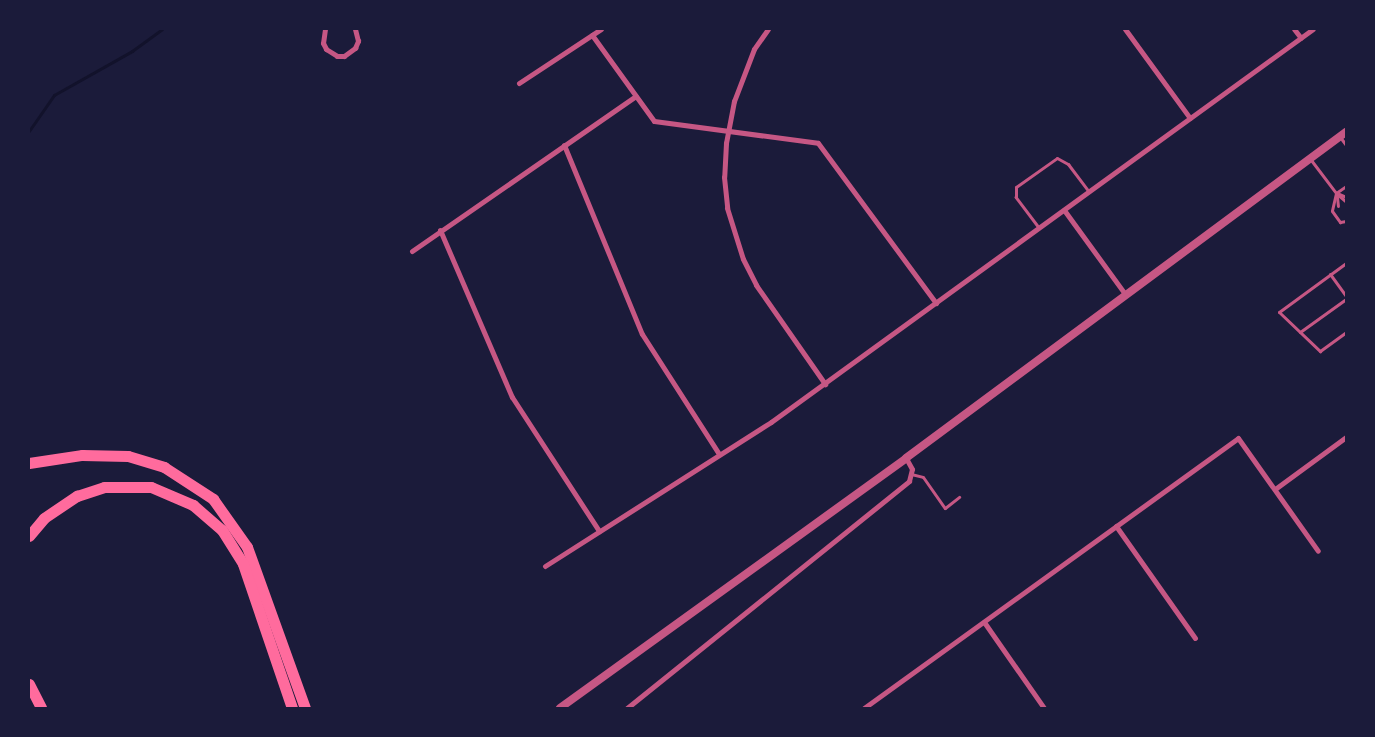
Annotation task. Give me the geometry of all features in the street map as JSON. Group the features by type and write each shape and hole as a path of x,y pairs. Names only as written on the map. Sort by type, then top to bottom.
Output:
{"highway":[{"path":"29,464 82,455 128,456 164,467 212,499 239,531 248,547 305,708"},
{"path":"29,536 44,518 77,496 104,487 151,487 193,505 222,530 243,564 292,708"},
{"path":"29,684 40,708"},
{"path":"29,694 40,708"}],"street":[{"path":"326,29 323,43 326,49 337,56 344,56 355,48 358,41 355,29"},
{"path":"519,83 601,29"},
{"path":"768,29 743,75 728,130 725,189 743,259 767,304 825,384"},
{"path":"1125,29 1190,118"},
{"path":"1294,29 1300,38"},
{"path":"544,566 825,384 1313,29"},
{"path":"592,35 654,121 818,142 936,303"},
{"path":"412,251 636,96"},
{"path":"560,708 906,458 1343,134"},
{"path":"564,145 642,334 719,454"},
{"path":"1064,210 1125,294"},
{"path":"440,230 512,397 599,531"},
{"path":"1275,489 1346,437"},
{"path":"864,708 1238,438 1318,551"},
{"path":"628,708 909,481 911,474 906,458"},
{"path":"1116,526 1195,638"},
{"path":"984,622 1044,708"}],"lane":[{"path":"1343,134 1346,145"},
{"path":"1039,228 1016,196 1016,186 1057,158 1068,164 1089,192"},
{"path":"1310,158 1336,193 1345,201"},
{"path":"1346,186 1336,193 1332,211 1340,222 1346,221"},
{"path":"1336,193 1346,197"},
{"path":"1336,193 1338,206"},
{"path":"1346,263 1279,312 1320,351 1346,332"},
{"path":"1300,332 1346,297 1330,274"},
{"path":"911,474 923,477 945,508 959,497"}],"waterway":[{"path":"29,131 54,95 132,51 162,29"}]}
